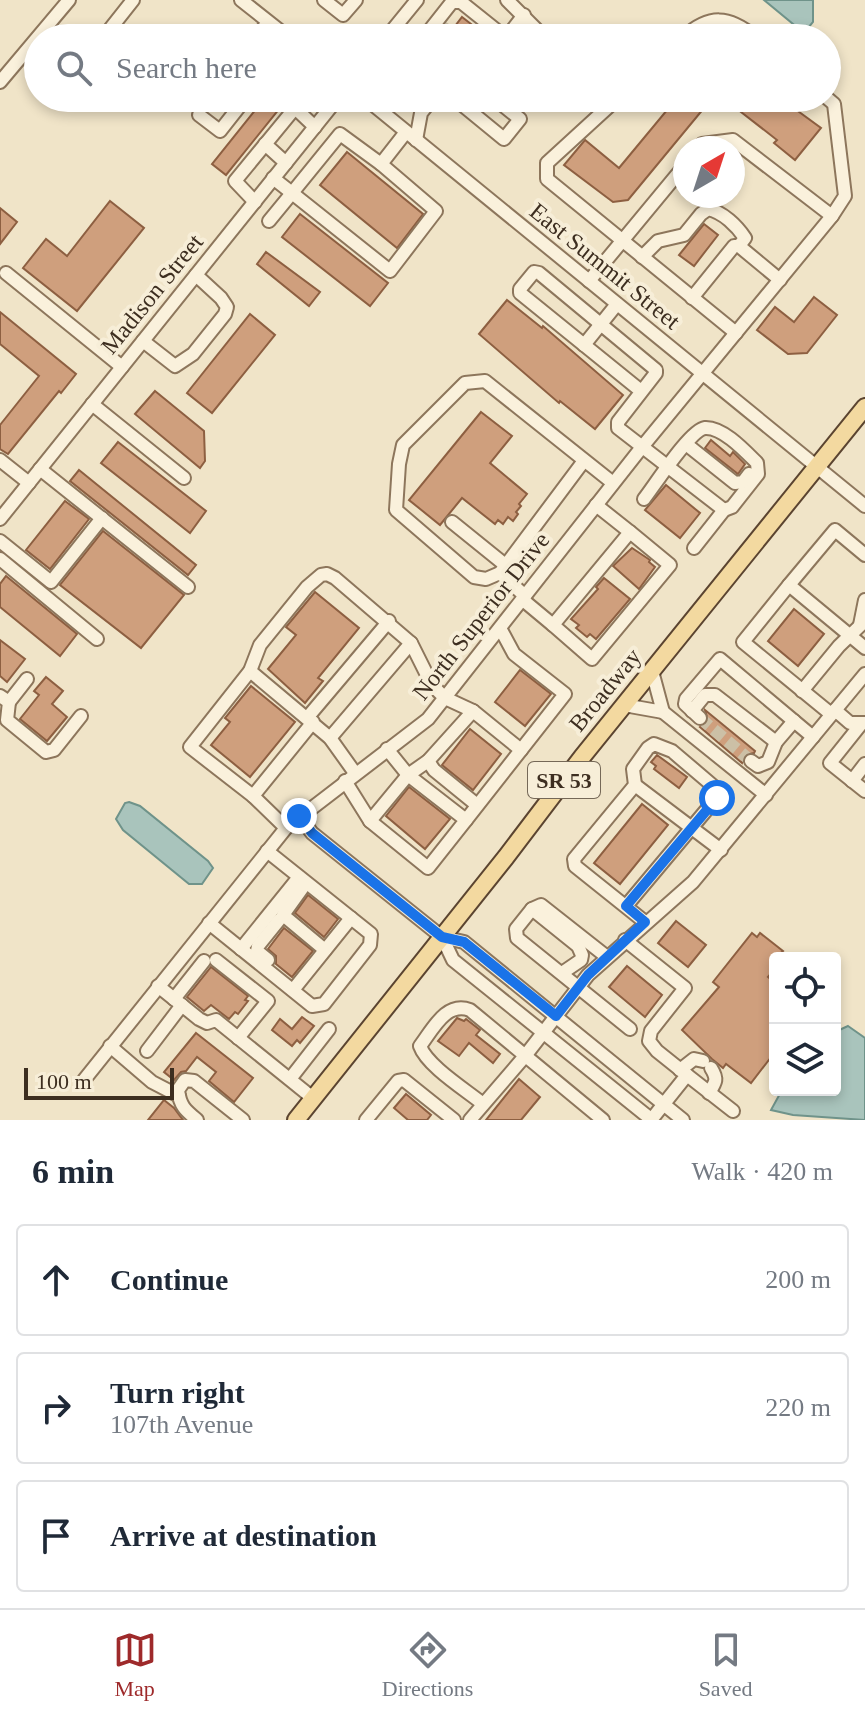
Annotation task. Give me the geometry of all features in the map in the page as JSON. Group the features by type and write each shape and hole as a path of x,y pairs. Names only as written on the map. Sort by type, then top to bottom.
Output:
{"main road":[{"name":"Broadway","path":"296,1120 624,705 865,407"}],"street":[{"path":"49,24 69,0"},
{"path":"114,24 133,0"},
{"path":"241,0 271,24"},
{"path":"324,0 343,15 356,0"},
{"path":"397,24 417,0"},
{"path":"507,0 524,15 528,24"},
{"path":"443,24 462,1"},
{"path":"435,24 452,2 462,1 489,24"},
{"path":"517,24 524,15"},
{"path":"698,24 716,20 733,24"},
{"path":"0,82 24,53"},
{"path":"199,115 220,131 235,112"},
{"path":"255,202 235,181 292,112"},
{"path":"299,112 315,127"},
{"name":"Madison Street","path":"1,515 327,112"},
{"name":"East Summit Street","path":"382,112 865,506"},
{"path":"471,112 504,139 520,119 511,112"},
{"path":"603,112 547,163 547,179 736,333"},
{"path":"745,149 832,216 845,196 835,112"},
{"path":"394,122 421,113"},
{"path":"381,164 411,136 421,113"},
{"path":"269,221 292,193 340,134 436,211 390,271 292,193 273,178"},
{"path":"265,144 286,163"},
{"path":"589,281 673,179"},
{"path":"642,257 658,241 684,235 708,209 716,211 739,229 745,238 739,246 734,246 692,298"},
{"name":"North Superior Drive","path":"84,1080 286,828 428,719 613,483 832,216"},
{"path":"739,246 780,280"},
{"path":"641,391 520,293 534,272 656,370 641,391 618,422 618,428 724,510"},
{"path":"6,273 122,367"},
{"path":"143,341 175,366 193,354 225,314 227,307 196,275"},
{"path":"584,345 617,304"},
{"path":"583,462 502,569 486,579 474,577 396,510 403,445 465,383 485,381 613,483"},
{"path":"92,404 184,478"},
{"path":"644,499 696,432 705,428 717,431 757,463 758,474 741,497 732,507 724,510 694,548"},
{"path":"684,447 740,484 751,469 750,463 728,446 727,438"},
{"path":"684,447 741,497"},
{"path":"0,460 29,483"},
{"path":"40,469 188,587"},
{"path":"452,522 502,569 524,598 592,659 670,565 596,505"},
{"path":"0,541 51,582 102,518"},
{"path":"553,625 630,532"},
{"path":"833,532 865,555"},
{"path":"833,532 865,562"},
{"path":"833,532 743,642 802,691 833,712 850,723 864,723"},
{"path":"0,559 97,639"},
{"path":"286,828 253,796 190,747 250,671 260,645 307,587 321,575 335,578 389,621 411,643 432,685 445,698 473,711 521,750"},
{"path":"789,585 865,648"},
{"path":"802,691 849,636 863,614"},
{"path":"253,796 389,621"},
{"path":"250,671 330,738 370,821 428,868 565,694 514,654 500,628"},
{"path":"330,738 411,643"},
{"path":"776,742 715,695 705,695 696,714 685,704 720,659 813,737"},
{"path":"652,671 663,712"},
{"path":"470,1120 579,986 625,940 693,882 865,674"},
{"path":"27,679 4,699 7,720 46,752 54,750 81,716"},
{"path":"624,705 663,712 766,795"},
{"path":"370,821 408,775 428,761 473,711"},
{"path":"751,761 765,766 776,742 794,721"},
{"path":"864,723 830,763 865,791"},
{"path":"626,906 717,798 719,791 672,751 654,744 633,769 635,785 574,859 575,866 645,922"},
{"path":"387,749 408,775 466,820"},
{"path":"428,761 434,770 477,805"},
{"path":"852,781 865,764"},
{"path":"635,785 721,850"},
{"path":"299,816 312,833 442,937 453,960 652,1120 694,1059 707,1065 716,1076 716,1083 709,1093"},
{"path":"267,851 371,934 370,945 324,1004 312,1006 257,951 274,916"},
{"path":"241,949 274,916 302,880"},
{"path":"302,880 283,915 323,952"},
{"path":"607,957 541,905 532,909 516,929 517,938 630,1029"},
{"path":"532,909 578,946 581,960 562,973"},
{"path":"274,916 323,952"},
{"path":"296,987 351,918"},
{"path":"209,923 296,987"},
{"path":"442,937 464,942 683,1120"},
{"path":"625,940 685,988 651,1031 649,1041 657,1051 733,1111"},
{"path":"147,1051 178,1002 210,960 268,1001 238,1038"},
{"path":"158,986 199,1019 207,1023 216,1020 314,1099"},
{"path":"483,1104 422,1053 420,1046 451,1008 467,1008 603,1120"},
{"path":"290,1079 329,1029"},
{"path":"110,1046 152,1082 179,1096"},
{"path":"197,1120 181,1106 178,1090 185,1080 194,1081 243,1120"},
{"path":"372,1118 398,1081 404,1080 446,1118"}],"water":[{"path":"764,0 813,0 811,24 793,24"},
{"path":"125,803 140,806 208,861 213,868 202,884 189,884 123,830 116,819"},
{"path":"848,1026 865,1038 865,1120 793,1115 771,1110 779,1096 841,1096 841,1029"}],"building":[{"path":"462,17 471,24 457,24"},
{"path":"254,112 277,112 226,175 212,164"},
{"path":"665,112 701,112 681,136 673,136 673,146 628,200 613,202 564,165 585,140 619,168"},
{"path":"741,112 799,112 821,128 795,160 774,143 777,140"},
{"path":"347,152 423,214 397,248 320,185"},
{"path":"110,201 144,228 77,311 23,268 46,239 67,256"},
{"path":"0,208 17,222 0,244"},
{"path":"300,214 388,283 370,306 282,237"},
{"path":"704,224 718,235 694,266 679,255"},
{"path":"266,252 320,292 309,306 257,264"},
{"path":"814,297 837,315 807,353 788,354 757,330 775,307 794,322"},
{"path":"507,300 543,326 623,395 595,429 559,403 479,334"},
{"path":"0,312 76,374 8,454 0,449 0,425 39,376 0,344"},
{"path":"250,314 275,335 212,413 187,393"},
{"path":"155,391 204,431 205,461 200,468 135,414"},
{"path":"481,412 512,436 490,463 527,494 519,504 521,506 513,521 508,517 503,524 498,520 495,524 462,498 440,525 409,500"},
{"path":"711,440 730,456 733,452 745,464 738,474 705,448"},
{"path":"118,442 206,511 190,533 101,463"},
{"path":"79,470 196,565 188,575 70,481"},
{"path":"666,485 700,513 680,538 645,510"},
{"path":"65,501 89,519 50,569 26,550"},
{"path":"103,531 184,595 141,648 60,585"},
{"path":"632,548 655,567 639,589 613,566"},
{"path":"6,576 77,634 60,656 0,607 0,584"},
{"path":"604,578 630,599 596,639 590,634 587,637 571,619"},
{"path":"315,592 359,628 318,678 323,681 305,703 268,669 296,635 286,627"},
{"path":"794,609 824,634 798,666 768,641"},
{"path":"0,640 25,659 7,682 0,676"},
{"path":"520,670 551,694 525,726 495,702"},
{"path":"46,677 63,691 52,704 67,717 47,741 20,719 39,695 34,691"},
{"path":"251,686 295,722 250,777 211,745 230,722 225,718"},
{"path":"705,710 754,753 744,755 742,763 700,727 708,721"},
{"path":"470,729 501,754 473,790 442,765"},
{"path":"657,755 687,777 679,788 654,769 656,766 651,762"},
{"path":"409,787 450,819 425,849 386,816"},
{"path":"642,804 668,825 620,884 594,863"},
{"path":"308,895 338,919 324,937 295,913"},
{"path":"676,921 706,945 688,967 658,943"},
{"path":"284,928 313,951 292,977 276,964 276,956 268,949"},
{"path":"752,933 757,937 760,933 783,951 769,952 769,1060 751,1083 726,1064 723,1068 682,1030 719,987 713,982"},
{"path":"627,966 662,995 645,1017 609,987"},
{"path":"211,967 248,996 245,1000 248,1001 238,1014 235,1012 229,1019 211,1005 204,1011 187,997"},
{"path":"302,1017 314,1026 300,1043 297,1040 292,1046 272,1030 280,1019 292,1029"},
{"path":"457,1018 466,1019 480,1030 476,1035 500,1054 493,1063 469,1043 459,1056 438,1041"},
{"path":"196,1033 253,1078 234,1102 209,1081 216,1072 197,1057 174,1080 164,1072"},
{"path":"519,1079 540,1097 521,1120 486,1120"},
{"path":"406,1094 431,1115 427,1120 408,1120 394,1108"},
{"path":"164,1100 174,1108 183,1120 148,1120"}],"tunnel":[{"path":"443,24 446,20"},
{"path":"700,718 751,761"}],"route":[{"path":"299,816 312,833 442,937 464,942 556,1016 588,975 645,922 626,906 717,798"}]}
